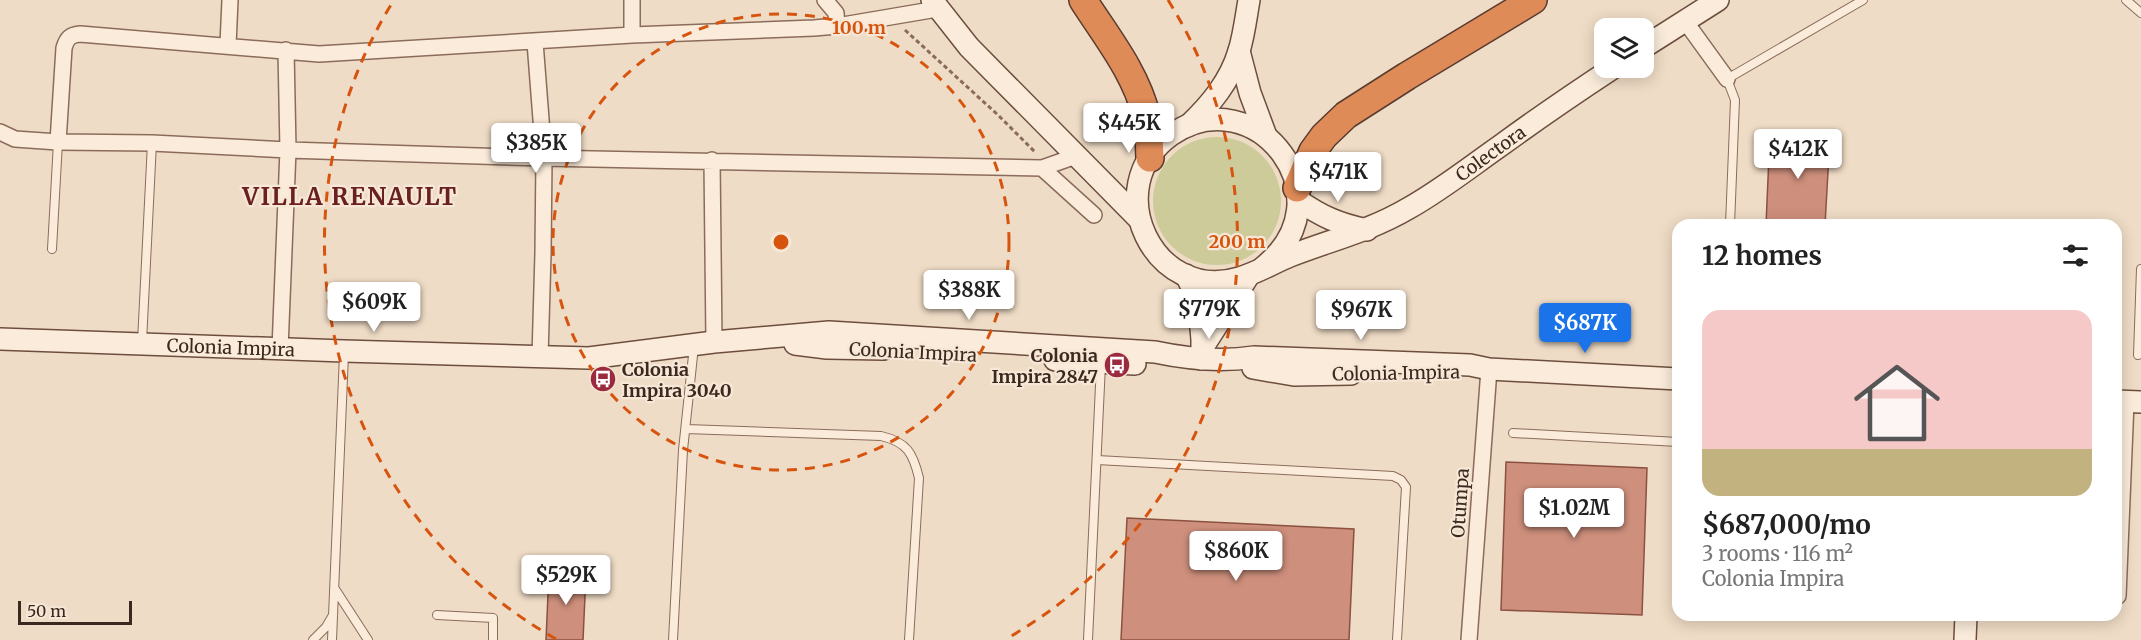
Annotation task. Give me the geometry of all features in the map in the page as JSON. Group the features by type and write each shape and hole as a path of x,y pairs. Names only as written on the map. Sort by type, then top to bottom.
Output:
{"highway":[{"path":"1083,0 1127,68 1140,94 1149,134 1150,158"},
{"path":"1298,194 1313,151 1324,136 1346,115 1407,75 1533,0"}],"main road":[{"path":"1189,126 1218,94 1239,51 1249,0"},
{"path":"1654,41 1718,0"},
{"path":"934,4 969,47 1139,219"},
{"path":"1239,51 1252,101 1266,136"},
{"name":"Colectora","path":"1255,272 1288,257 1368,230 1432,194 1599,78"},
{"path":"1210,121 1232,122 1254,129 1275,145 1289,164 1298,194 1297,215 1289,239 1272,260 1255,272 1236,279 1211,281 1186,275 1173,268 1157,254 1143,231 1139,219 1140,178 1150,158 1163,141 1189,126 1210,121"},
{"path":"1298,194 1318,215 1368,230"},
{"path":"1196,355 1255,272"},
{"path":"1186,275 1197,302 1196,355"},
{"name":"Colonia Impira","path":"0,339 589,358 829,332 1155,352 1232,361 1254,357 1470,365 1489,369 1672,379"},
{"name":"Colonia Impira","path":"749,339 827,348 933,351 1101,364 1154,365 1196,355"},
{"path":"1965,640 1966,621"}],"street":[{"path":"228,45 230,0"},
{"path":"632,0 632,35"},
{"path":"825,0 836,13 837,26"},
{"path":"57,142 64,48 66,41 72,35 228,45 319,54 632,35 837,26 891,16 934,4"},
{"path":"1685,21 1726,79"},
{"path":"535,42 544,158 540,357"},
{"path":"280,349 288,150 286,50"},
{"path":"0,132 15,139 57,142 152,143 544,158 1042,168 1076,156"},
{"path":"704,344 712,160"},
{"path":"1042,168 1094,215"},
{"name":"Otumpa","path":"1469,640 1489,369"},
{"path":"2122,518 2128,402"}],"lane":[{"path":"1730,219 1734,100 1726,79 1863,0"},
{"path":"2126,0 2141,13"},
{"path":"52,249 57,142"},
{"path":"142,343 152,143"},
{"path":"2138,355 2141,269"},
{"path":"673,640 686,429 704,344"},
{"path":"332,640 344,351"},
{"path":"1088,640 1101,364"},
{"path":"686,429 881,436 892,438 904,445 914,460 919,478 909,640"},
{"path":"1513,433 1672,442"},
{"path":"1096,460 1393,476 1401,480 1406,487 1397,640"},
{"path":"335,588 368,640"},
{"path":"313,640 326,627 334,614"},
{"path":"436,615 493,618 493,640"}],"path":[{"path":"891,16 1036,152 1042,168"}],"shaded area":[{"path":"1217,137 1241,142 1262,156 1276,177 1281,201 1276,225 1262,246 1241,260 1217,265 1193,260 1172,246 1158,225 1153,201 1158,177 1172,156 1193,142"}],"building":[{"path":"1770,133 1830,136 1825,219 1766,219"},
{"path":"1506,462 1647,468 1642,615 1501,610"},
{"path":"1127,518 1354,529 1349,640 1121,640"},
{"path":"549,572 586,574 583,640 546,640"}],"place":[{"name":"Colonia Impira 2847","path":"1117,365"},
{"name":"Colonia Impira 3040","path":"603,379"}],"district":[{"name":"VILLA RENAULT","path":"350,196"}]}
